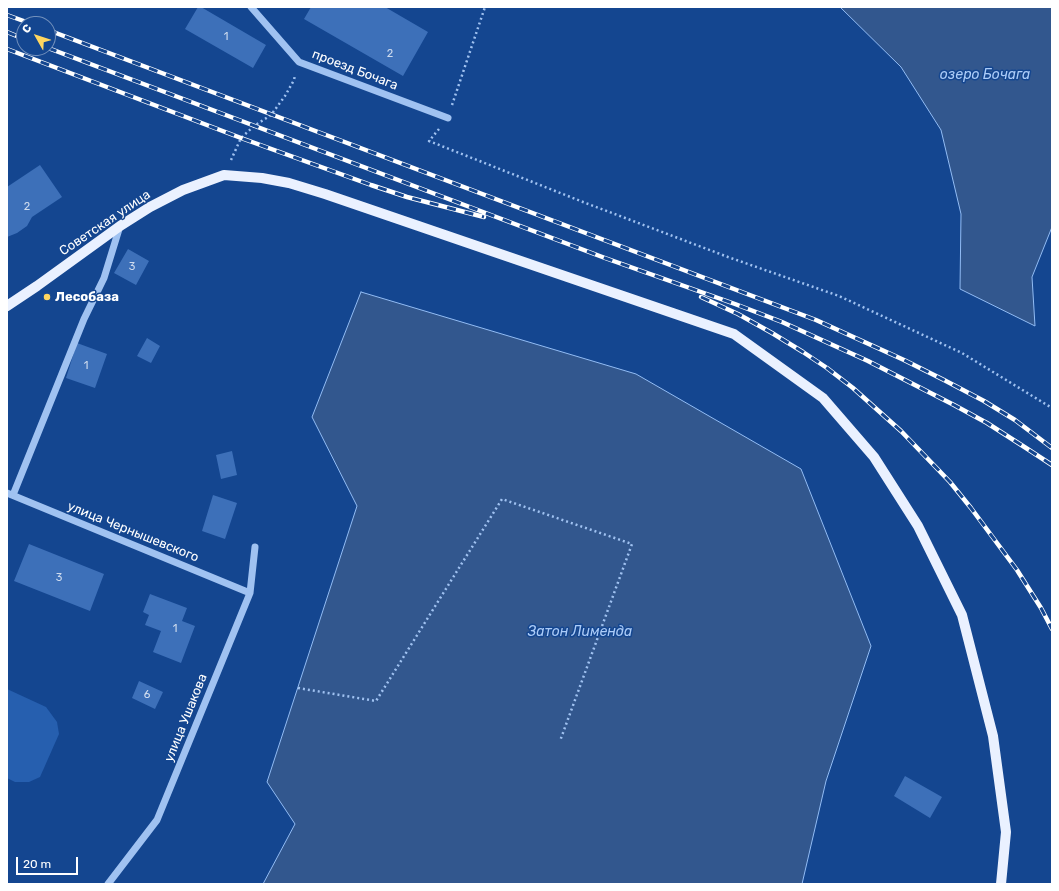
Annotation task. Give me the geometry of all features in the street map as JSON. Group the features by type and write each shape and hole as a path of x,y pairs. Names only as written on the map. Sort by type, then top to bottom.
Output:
{"main road":[{"name":"Советская улица","path":"7,306 120,226 150,207 183,190 224,175"},
{"path":"224,175 262,178 288,183 318,192 734,334 823,398 874,457 918,526 962,615 993,736 1006,832 1001,884"}],"street":[{"name":"проезд Бочага","path":"251,7 299,62 448,118"},
{"path":"10,494 84,319 104,278 120,226"},
{"name":"улица Чернышевского","path":"10,494 250,593"},
{"name":"улица Ушакова","path":"108,884 157,820 250,593 255,547"}],"path":[{"path":"484,7 448,118 429,141 590,205 840,296 962,352 1052,408"},
{"path":"224,175 241,138 254,126 271,115 285,96 294,80 299,62"},
{"path":"298,688 376,701 502,499 632,544 560,741"}],"shaded area":[{"path":"7,689 46,707 57,722 59,734 40,777 29,782 15,782 7,778"}],"water":[{"name":"озеро Бочага","path":"840,7 1052,7 1052,227 1032,277 1035,326 960,289 961,214 941,130 901,67"},
{"name":"Затон Лименда","path":"361,292 636,374 801,469 871,646 826,781 802,884 263,884 295,824 267,782 357,506 312,417"}],"building":[{"path":"198,7 201,7 266,45 253,68 185,29"},
{"path":"311,7 385,7 428,32 403,76 304,19"},
{"path":"40,165 62,197 32,217 27,226 17,233 7,237 7,187"},
{"path":"128,249 149,261 136,285 114,273"},
{"path":"147,338 160,346 151,363 137,356"},
{"path":"77,343 107,354 95,388 66,378"},
{"path":"232,451 237,475 221,479 216,455"},
{"path":"213,495 237,503 225,539 202,531"},
{"path":"29,544 104,574 90,611 14,581"},
{"path":"150,594 187,608 182,621 195,626 181,663 153,652 161,631 145,625 149,615 143,612"},
{"path":"139,681 163,692 155,709 132,698"},
{"path":"905,776 942,797 930,818 894,796"}],"railway":[{"path":"7,15 16,18"},
{"path":"7,32 16,36"},
{"path":"56,33 816,320 904,360 984,401 1015,420 1052,448"},
{"path":"7,49 241,138 371,185 407,197 484,217"},
{"path":"56,51 605,258 782,322 868,361 954,405 987,423 1052,465"},
{"path":"701,297 738,314 772,333 827,368 853,388 901,431 950,482 971,508 1017,570 1041,608 1052,629"}],"place":[{"name":"Лесобаза","path":"47,297"}]}
